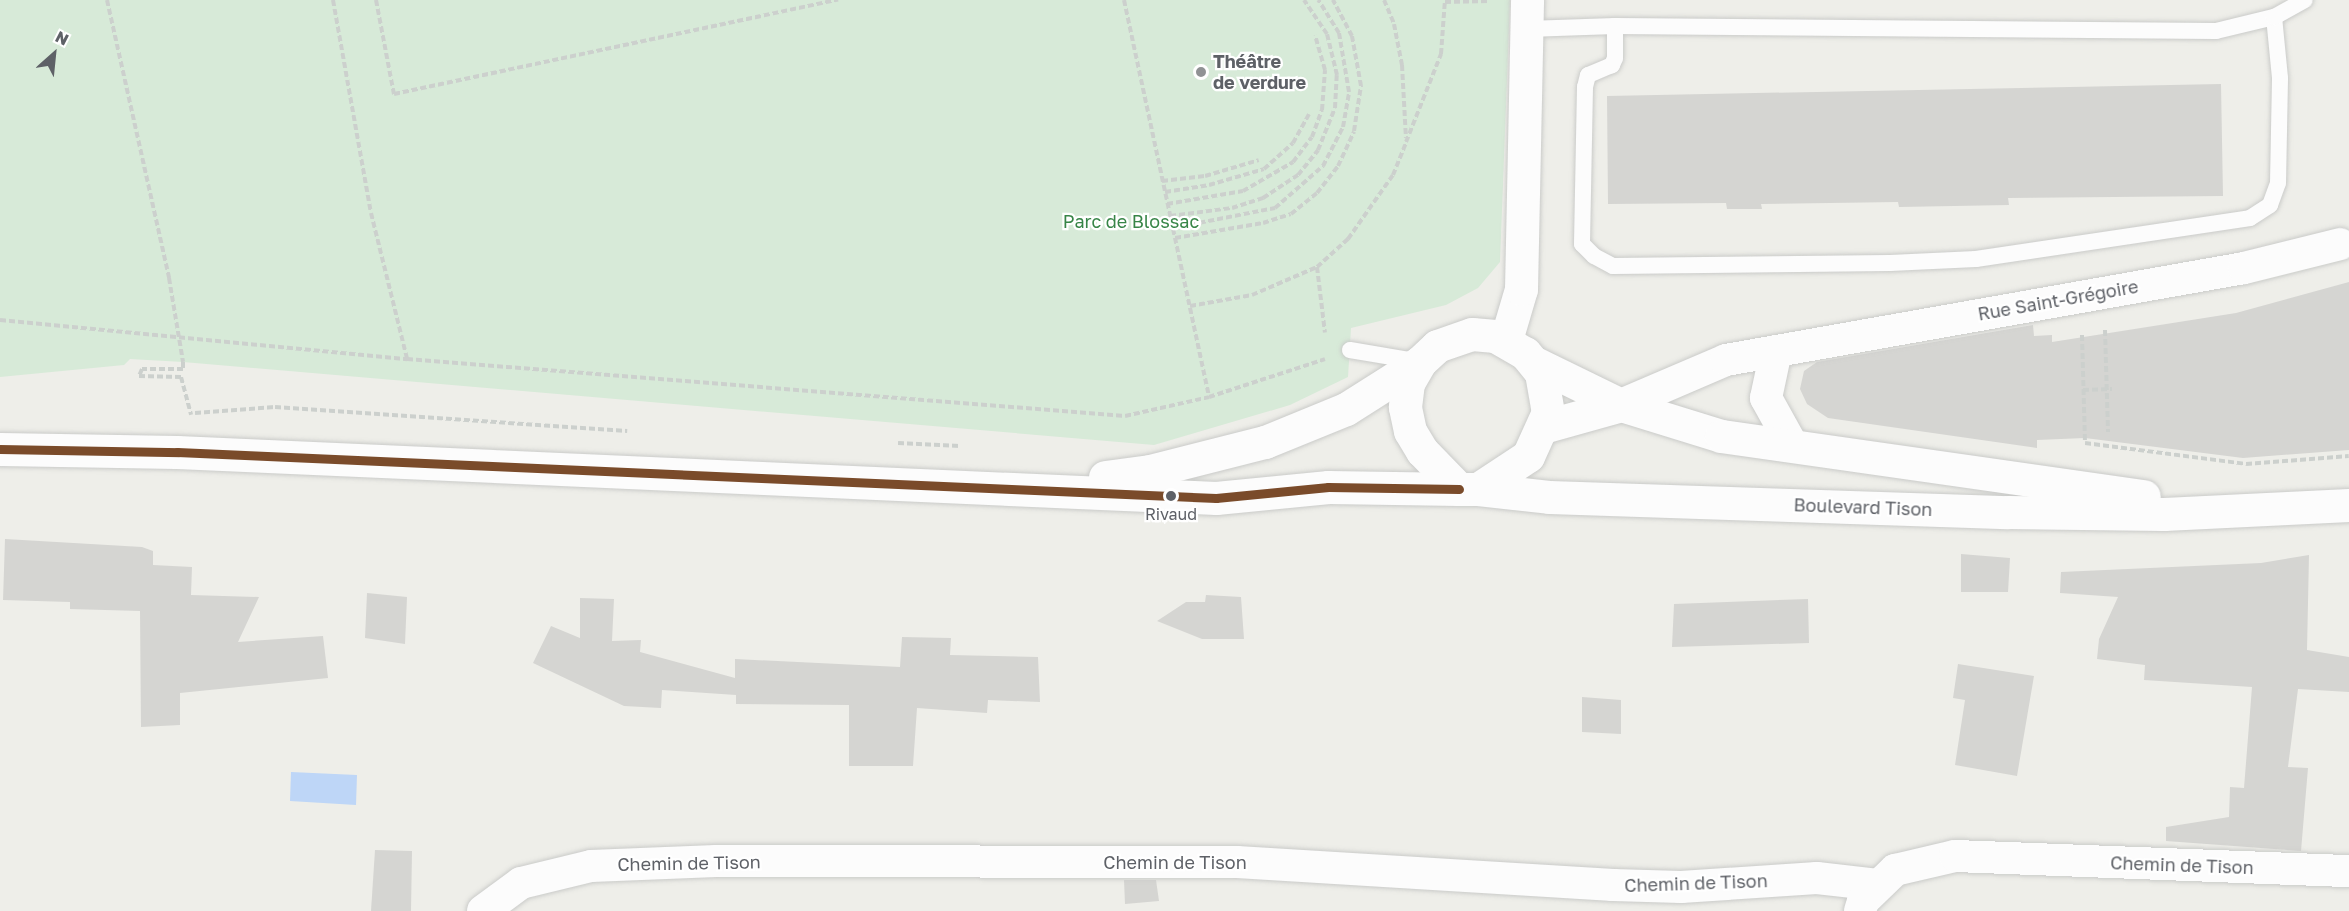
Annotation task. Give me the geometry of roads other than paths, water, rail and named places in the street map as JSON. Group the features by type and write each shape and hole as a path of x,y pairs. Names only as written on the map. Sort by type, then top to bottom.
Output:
{"main road":[{"path":"1506,340 1521,289 1523,8"},
{"path":"0,449 177,452 1014,485 1150,471 1265,442 1346,409 1420,362 1437,346 1459,336 1484,334 1506,340 1533,362 1546,386 1546,426 1528,456 1469,489 1429,460 1410,431 1406,395 1420,362"},
{"name":"Boulevard Tison","path":"1533,362 1621,405 1721,436 2249,512"},
{"path":"1546,426 1621,405"},
{"name":"Boulevard Tison","path":"1014,485 1216,498 1328,487 1469,489 1549,497 2007,512 2249,512 2349,505"}],"street":[{"name":"Rue Saint-Grégoire","path":"1621,405 1718,363 2244,268 2340,244"},
{"path":"1776,351 1767,398 1792,445"},
{"name":"Chemin de Tison","path":"1860,911 1878,885 1895,870 1956,856 2349,871"},
{"name":"Chemin de Tison","path":"483,911 521,883 591,866 716,861 1237,862 1613,885 1680,887 1817,878 1878,885"}],"lane":[{"path":"1523,8 1615,26 2216,31 2274,17 2305,0"},
{"path":"1615,26 1615,58 1612,66 1588,75 1585,87 1582,244 1594,256 1613,266 1867,264 1977,259 2250,218 2270,205 2278,183 2280,78 2274,17"},
{"path":"1350,351 1420,362"}],"water":[{"path":"291,772 357,775 356,805 290,801"}],"place":[{"name":"Théâtre de verdure","path":"1201,72"},
{"name":"Rivaud","path":"1171,496"}],"park label":[{"name":"Parc de Blossac","path":"1131,221"}]}
